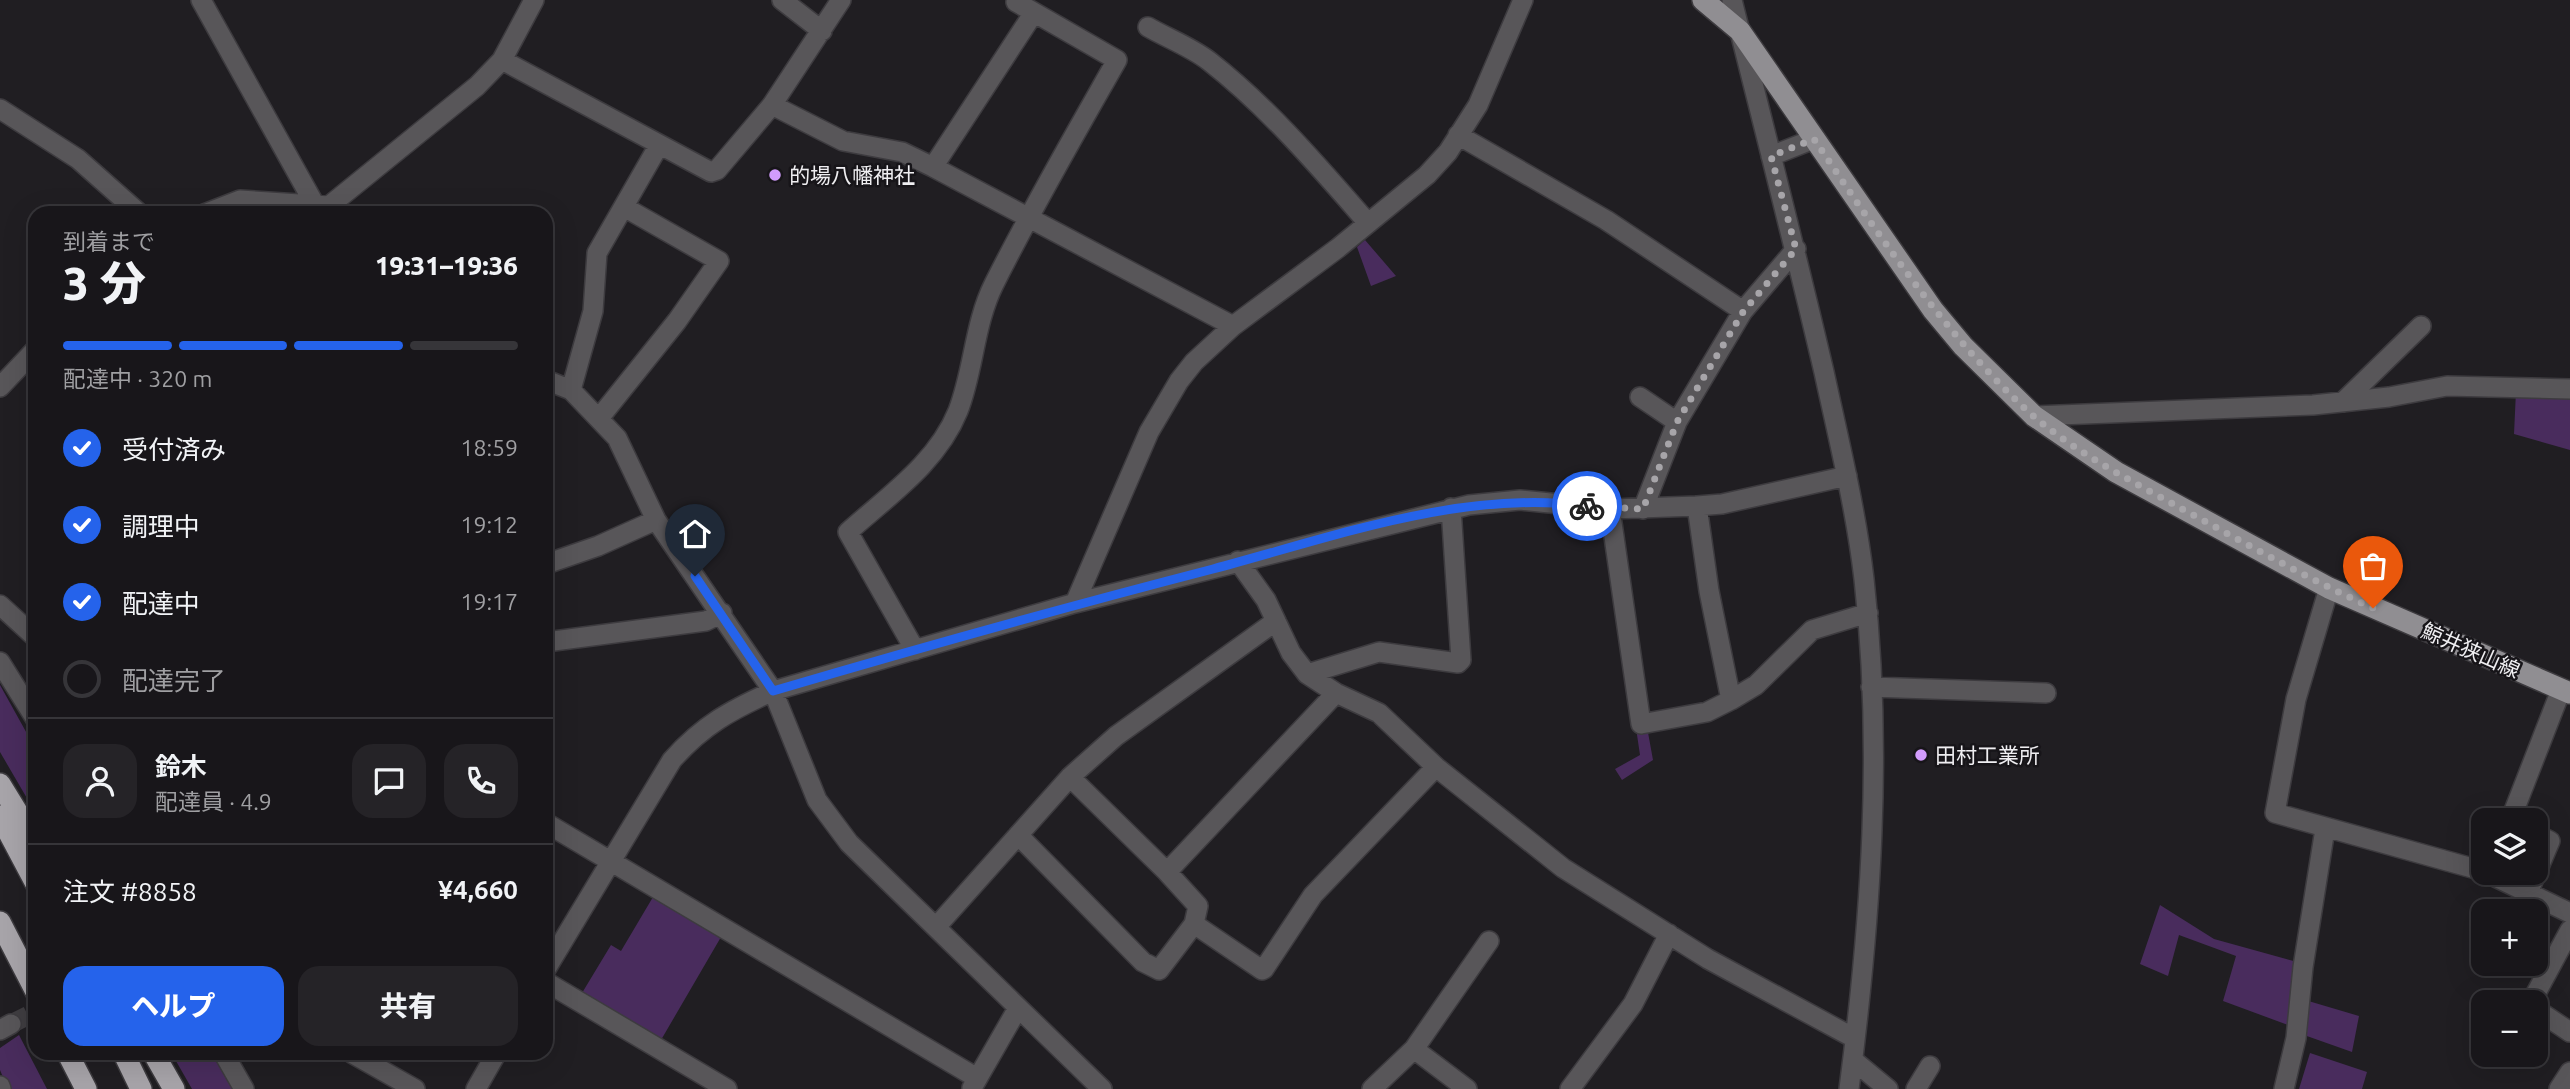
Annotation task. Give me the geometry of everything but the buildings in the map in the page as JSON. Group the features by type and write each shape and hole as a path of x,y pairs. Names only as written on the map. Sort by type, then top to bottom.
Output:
{"highway":[{"path":"0,784 28,830"},
{"path":"0,816 28,869"},
{"path":"0,922 28,976"},
{"path":"71,1060 86,1089"},
{"path":"127,1060 141,1089"},
{"path":"158,1060 174,1089"}],"main road":[{"name":"鯨井狭山線","path":"1703,0 1740,31 1933,310 1963,346 2034,416 2116,472 2329,588 2565,692"}],"street":[{"path":"201,0 241,67 315,206"},
{"path":"329,206 477,86 502,60 534,0"},
{"path":"782,0 822,31"},
{"path":"502,60 711,172 717,170 772,105 841,0"},
{"path":"1074,603 1161,408 1194,362 1233,326 1427,175 1458,135 1494,71 1523,0"},
{"path":"1732,0 1796,249 1847,476 1868,613 1872,847 1864,967 1849,1089"},
{"path":"915,650 848,532 927,462 940,443 958,410 988,297 1056,167 1117,60 1016,2"},
{"path":"933,167 1033,14"},
{"path":"1147,27 1207,60 1306,153 1368,223"},
{"path":"772,105 843,141 902,152 1031,217 1233,326"},
{"path":"0,109 78,159 131,206"},
{"path":"1458,135 1606,220 1743,312"},
{"path":"1771,156 1814,139"},
{"path":"571,390 593,311 597,253 659,145"},
{"path":"217,206 240,200 286,206"},
{"path":"600,417 677,321 719,261 624,208"},
{"path":"1643,509 1677,422 1743,312 1796,249"},
{"path":"2343,402 2421,326"},
{"path":"0,387 28,357"},
{"path":"553,383 571,390 600,417 617,438 632,464 656,520 773,691 817,800 849,843 1102,1089"},
{"path":"2034,416 2343,402 2446,386 2570,388"},
{"path":"1640,397 1677,422"},
{"path":"553,957 672,760 696,733 727,712 773,691 1074,603 1451,508 1520,500 1610,509 1722,504 1847,476"},
{"path":"1697,506 1709,590 1731,700"},
{"path":"1307,674 1379,652 1458,663 1461,660 1451,508"},
{"path":"1610,509 1641,724 1707,712 1756,685 1812,630 1868,613"},
{"path":"553,562 598,546 656,520"},
{"path":"1238,561 1266,600 1291,653 1307,674 1336,693 1379,713 1436,767 1539,850 1669,934 1782,1002 1854,1038"},
{"path":"2329,588 2296,699 2274,813 2325,829 2471,865"},
{"path":"0,605 28,631"},
{"path":"553,641 706,621 722,613"},
{"path":"936,927 1070,777 1116,736 1276,621"},
{"path":"0,662 28,707"},
{"path":"1871,687 2046,693"},
{"path":"2516,808 2565,692"},
{"path":"1167,872 1336,693"},
{"path":"1194,924 1262,971 1313,895 1436,767"},
{"path":"1018,835 1143,962 1158,970 1194,924 1198,906 1070,777"},
{"path":"553,827 974,1084 1018,1008"},
{"path":"2284,1089 2296,1038 2303,967 2325,829"},
{"path":"2514,885 2570,913"},
{"path":"2528,893 2531,885"},
{"path":"2570,930 2535,995 2540,1012 2570,1032"},
{"path":"1570,1089 1633,1004 1669,934"},
{"path":"1372,1089 1414,1049 1489,941"},
{"path":"553,986 727,1089"},
{"path":"1414,1049 1467,1089"},
{"path":"228,1060 244,1089"},
{"path":"364,1060 415,1089"},
{"path":"475,1089 492,1060"},
{"path":"1853,1060 1888,1089"},
{"path":"1916,1089 1930,1066"},
{"path":"2559,1089 2570,1072"}],"shaded area":[{"path":"1365,240 1396,276 1371,286 1357,247"},
{"path":"2516,391 2570,394 2570,450 2514,434"},
{"path":"0,685 28,735 28,800 0,752"},
{"path":"1647,727 1653,760 1622,780 1615,769 1640,755 1636,728"},
{"path":"653,897 721,937 661,1040 582,993 611,945 621,951"},
{"path":"2160,905 2214,939 2297,962 2288,1025 2223,1001 2236,956 2179,935 2168,976 2140,964"},
{"path":"2305,1000 2359,1016 2352,1052 2304,1035"},
{"path":"19,1035 28,1052 28,1060 32,1060 47,1089 8,1089 0,1070 0,1048"},
{"path":"2310,1053 2367,1072 2362,1089 2299,1089"},
{"path":"175,1060 215,1060 232,1089 192,1089"}],"tunnel":[{"path":"11,1024 28,1016"}],"way so far":[{"path":"1587,506 1643,509 1677,422 1743,312 1773,273 1796,249 1771,156 1814,139 1933,310 1963,346 2034,416 2116,472 2287,567 2373,608"}],"place":[{"name":"的場八幡神社","path":"775,175"},
{"name":"田村工業所","path":"1921,755"}],"route":[{"path":"695,576 773,691 1074,603 1451,508 1520,500 1587,506"}]}
